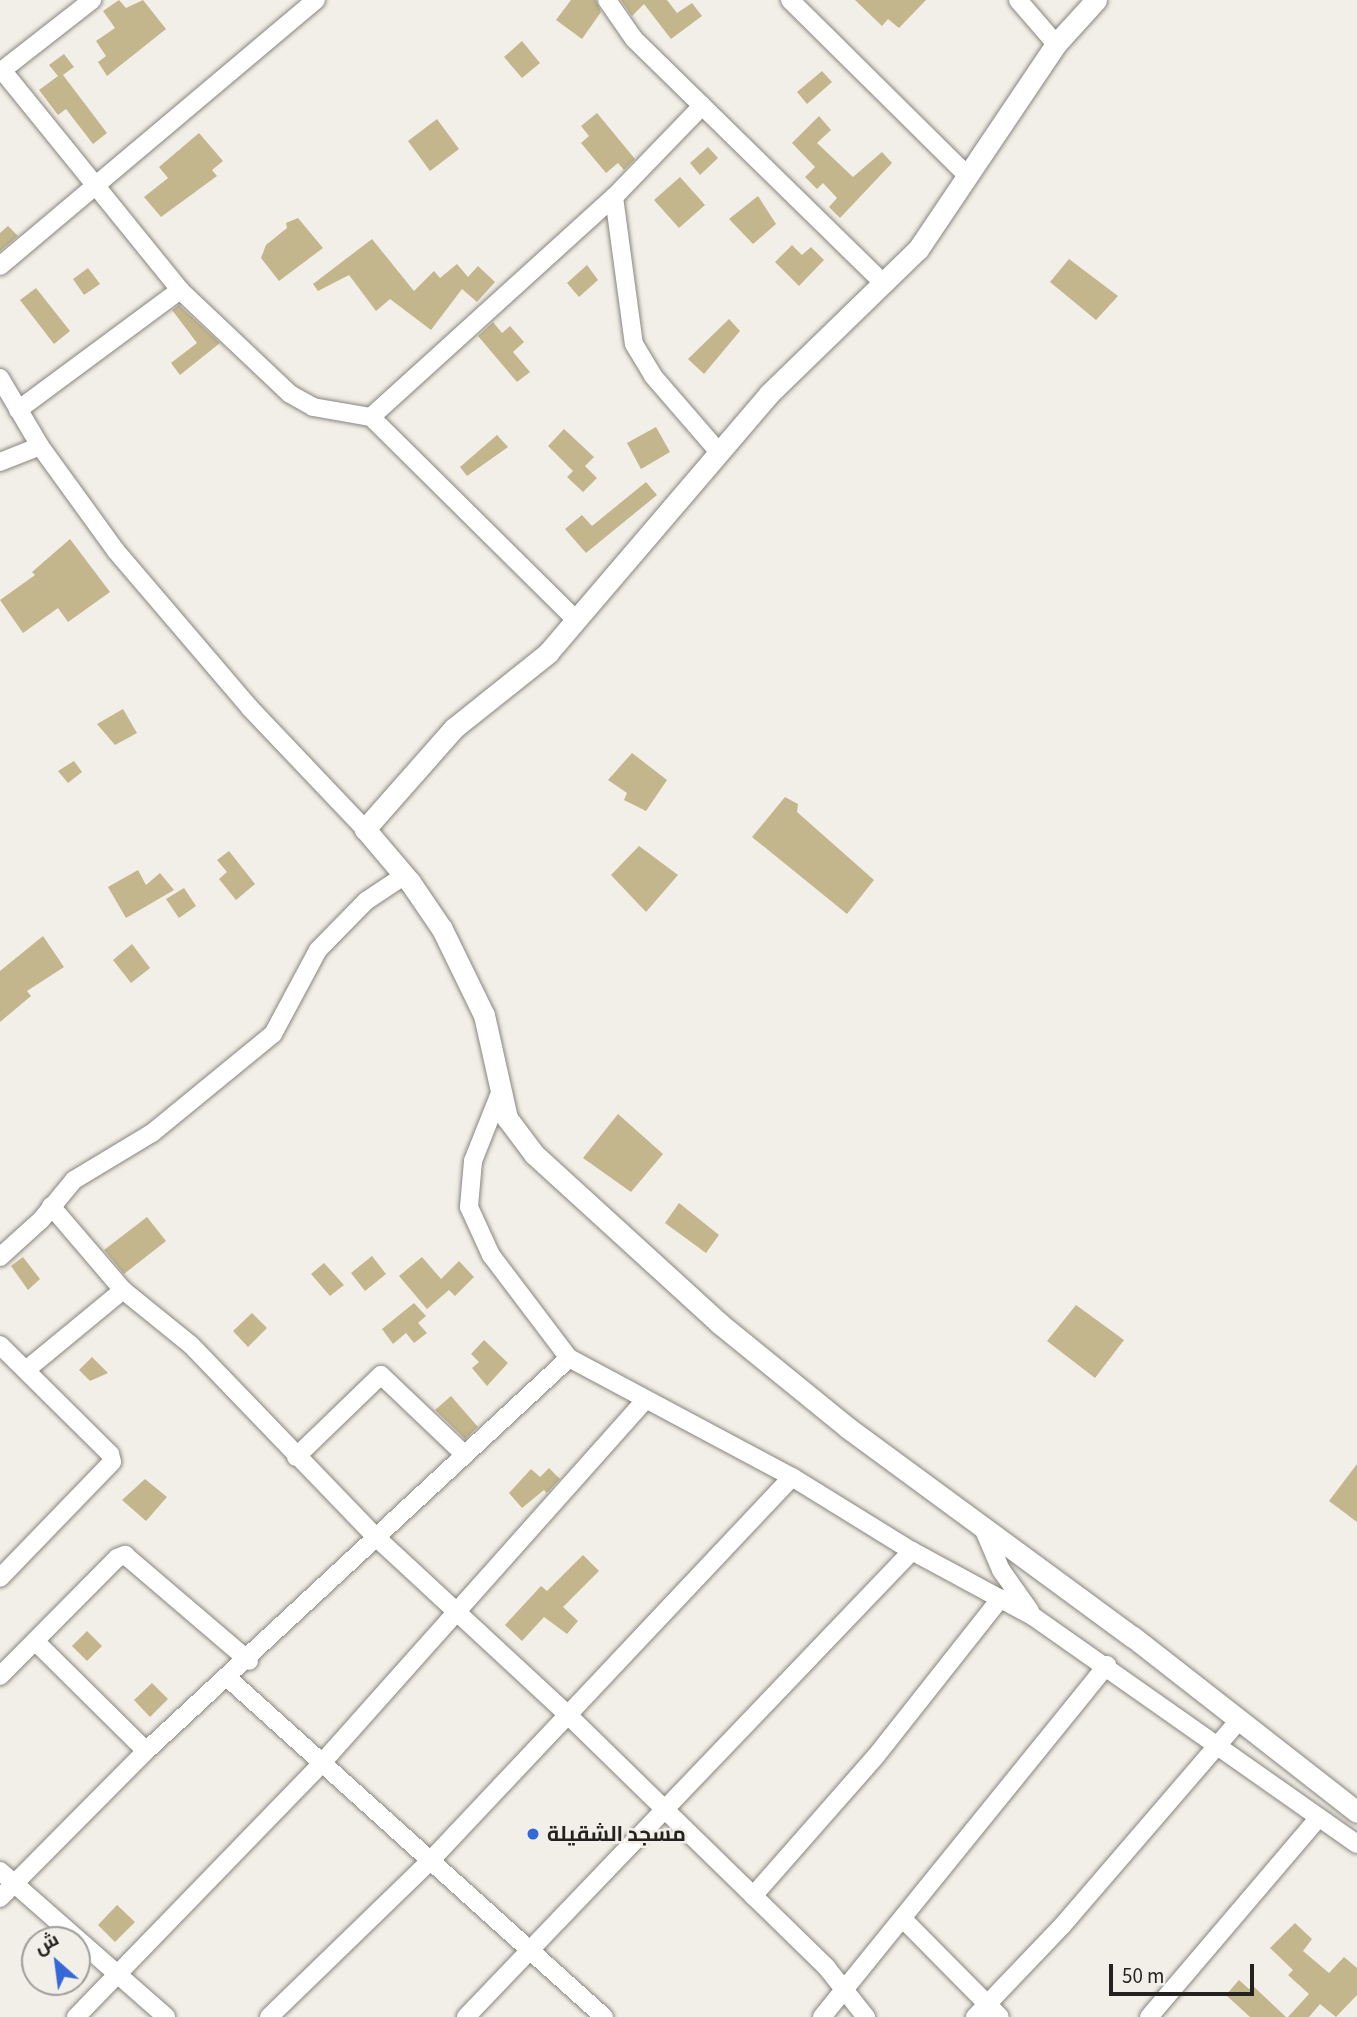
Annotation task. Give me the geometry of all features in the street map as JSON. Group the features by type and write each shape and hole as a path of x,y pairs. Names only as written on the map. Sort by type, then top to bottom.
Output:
{"street":[{"path":"92,0 1,71 180,290 290,394 313,407 370,417 577,621"},
{"path":"0,266 316,0"},
{"path":"607,0 634,39 883,283"},
{"path":"790,0 968,176"},
{"path":"1018,0 1056,44"},
{"path":"365,829 454,728 548,653 718,451 815,347 918,249 1056,44 1096,0"},
{"path":"370,417 614,197 702,106"},
{"path":"614,197 634,344 653,376 718,451"},
{"path":"18,410 180,290"},
{"path":"0,378 40,446 93,522 178,627 405,875 442,929 484,1015 500,1093 515,1133 650,1263 848,1427 1239,1720 1357,1812"},
{"path":"0,462 40,446"},
{"path":"0,1256 74,1180 152,1133 274,1034 318,950 366,901 405,875"},
{"path":"500,1093 473,1161 469,1207 491,1255 569,1358 792,1477 912,1551 1034,1617 1107,1665 1213,1747 1357,1844"},
{"path":"51,1206 123,1290 191,1345 296,1457 378,1539 567,1714 753,1896 846,1991 866,2017"},
{"path":"26,1370 123,1290"},
{"path":"0,1345 110,1454 112,1462 0,1578"},
{"path":"0,1898 7,1877 229,1679 569,1358"},
{"path":"296,1457 381,1374 465,1455"},
{"path":"76,2017 321,1763 645,1400"},
{"path":"269,2017 431,1860 792,1477"},
{"path":"983,1528 1001,1570 1034,1617"},
{"path":"477,2013 530,1948 912,1551"},
{"path":"0,1676 117,1558 125,1555 248,1661"},
{"path":"753,1896 876,1756 1001,1598"},
{"path":"35,1641 146,1751"},
{"path":"822,2017 904,1920 1107,1665"},
{"path":"229,1679 604,2017"},
{"path":"904,1920 987,2013 1213,1747 1239,1720"},
{"path":"1149,2017 1318,1817"},
{"path":"7,1877 166,2017"}],"building":[{"path":"119,0 126,8 143,0 166,29 107,76 98,62 106,56 96,41 115,28 103,11"},
{"path":"571,0 596,0 601,12 582,39 556,20"},
{"path":"621,0 667,0 677,13 692,3 702,16 671,39 644,4 632,16"},
{"path":"855,0 926,0 899,28 888,19 882,26"},
{"path":"522,41 540,63 522,78 504,57"},
{"path":"64,54 74,67 63,75 107,133 93,144 66,109 58,115 39,90 58,76 49,65"},
{"path":"822,71 832,82 807,104 797,92"},
{"path":"597,113 635,159 624,170 618,163 606,173 581,143 589,136 581,126"},
{"path":"819,116 831,130 817,143 853,177 882,152 892,163 840,218 829,207 837,198 823,183 817,189 805,177 815,167 792,143"},
{"path":"437,119 459,149 430,171 408,141"},
{"path":"199,133 223,161 212,170 217,176 161,217 144,197 168,178 159,167"},
{"path":"708,147 718,158 700,175 690,163"},
{"path":"680,177 705,205 679,228 654,200"},
{"path":"758,196 776,224 753,244 729,219"},
{"path":"298,218 323,248 279,281 261,258 266,245 287,228 286,223"},
{"path":"8,226 18,236 0,251 0,233"},
{"path":"372,239 414,291 434,271 440,278 457,264 468,277 478,266 495,282 477,302 462,289 431,330 390,299 376,311 349,275 318,291 313,284"},
{"path":"792,245 802,255 811,247 824,260 799,286 775,262"},
{"path":"1069,259 1118,296 1096,320 1050,282"},
{"path":"587,265 598,280 579,297 567,283"},
{"path":"88,268 100,284 84,295 73,279"},
{"path":"36,288 70,331 54,344 20,300"},
{"path":"179,305 220,343 180,375 171,363 197,343 172,310"},
{"path":"729,319 740,331 704,374 688,359"},
{"path":"493,322 502,333 510,326 524,342 513,352 530,372 517,382 478,336"},
{"path":"656,427 670,452 641,469 627,443"},
{"path":"564,429 594,457 585,466 597,478 583,492 567,477 573,471 548,446"},
{"path":"497,435 508,447 467,476 460,467"},
{"path":"646,482 657,495 586,553 565,529 582,515 592,526"},
{"path":"70,539 110,592 68,622 58,608 23,633 0,600 35,575 32,572"},
{"path":"123,709 137,733 115,745 97,724"},
{"path":"632,753 667,780 646,811 624,800 627,793 608,780"},
{"path":"74,761 82,772 68,783 58,771"},
{"path":"785,797 798,804 797,812 874,880 847,914 752,837"},
{"path":"639,846 678,875 646,912 611,875"},
{"path":"229,851 255,884 236,900 219,879 227,872 217,860"},
{"path":"138,870 146,885 160,873 174,890 126,918 108,887"},
{"path":"184,888 196,906 179,918 166,899"},
{"path":"43,936 64,967 27,991 31,996 0,1022 0,971"},
{"path":"132,944 150,968 131,983 113,960"},
{"path":"618,1114 663,1154 631,1192 583,1158"},
{"path":"679,1203 719,1235 706,1253 665,1223"},
{"path":"147,1217 166,1241 124,1274 104,1250"},
{"path":"372,1256 386,1274 365,1291 351,1273"},
{"path":"23,1257 40,1279 28,1290 11,1266"},
{"path":"422,1257 441,1279 459,1261 474,1277 455,1296 449,1290 427,1309 399,1276"},
{"path":"324,1263 344,1285 330,1296 311,1274"},
{"path":"414,1303 426,1316 418,1323 427,1333 414,1343 406,1333 393,1344 382,1329"},
{"path":"1076,1305 1124,1340 1095,1378 1047,1341"},
{"path":"252,1313 267,1328 248,1347 233,1331"},
{"path":"484,1340 508,1363 487,1386 472,1368 479,1362 471,1354"},
{"path":"92,1357 108,1373 90,1381 79,1370"},
{"path":"451,1396 478,1427 465,1439 435,1410"},
{"path":"1357,1464 1357,1522 1329,1501"},
{"path":"549,1468 560,1479 547,1493 544,1490 522,1508 509,1493 531,1469 540,1477"},
{"path":"145,1479 167,1497 146,1521 122,1500"},
{"path":"583,1555 599,1571 563,1607 578,1621 567,1634 544,1617 522,1641 505,1625 541,1586 547,1591"},
{"path":"87,1631 102,1646 87,1661 72,1646"},
{"path":"152,1683 168,1699 150,1717 134,1700"},
{"path":"117,1905 135,1922 115,1942 98,1925"},
{"path":"1295,1923 1312,1939 1303,1951 1329,1973 1344,1957 1357,1968 1357,1995 1336,2017 1320,2004 1309,2017 1288,2017 1309,1994 1288,1975 1293,1970 1270,1948"},
{"path":"1239,1980 1249,1989 1253,1986 1286,2017 1250,2017 1226,1995"}],"place":[{"name":"مسجد الشقيلة","path":"533,1834"}]}
